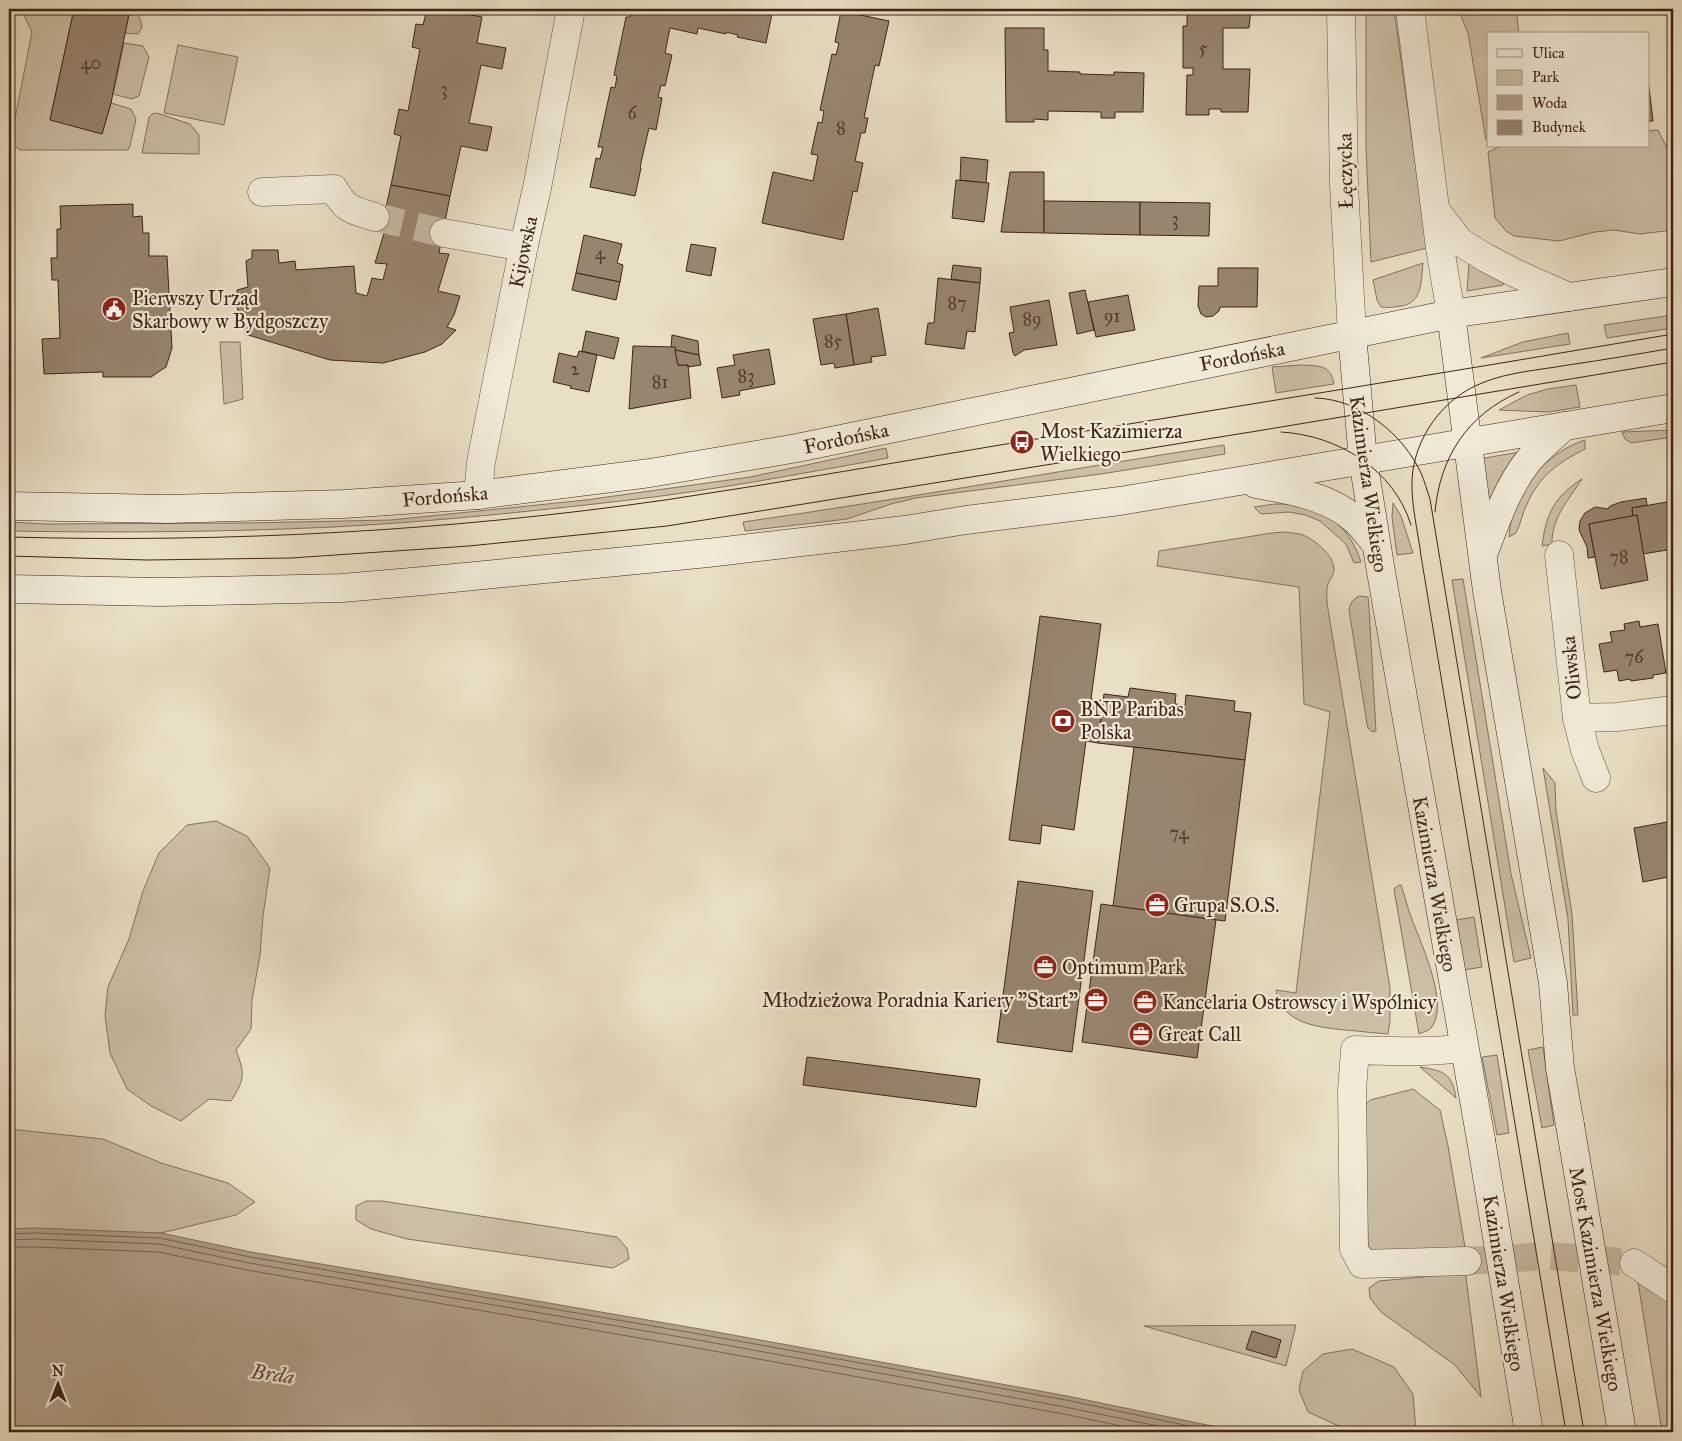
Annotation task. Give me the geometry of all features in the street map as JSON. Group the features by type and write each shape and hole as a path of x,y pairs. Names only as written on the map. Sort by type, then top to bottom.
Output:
{"main road":[{"name":"Kijowska","path":"478,495 482,462 571,9"},
{"name":"Łęczycka","path":"1341,9 1344,185 1352,334"},
{"path":"1410,9 1482,556"},
{"path":"262,192 334,189 349,209 375,218"},
{"path":"1436,211 1448,229 1460,242 1517,274 1569,297"},
{"path":"444,232 512,245 524,245"},
{"name":"Fordońska","path":"9,506 168,509 344,504 478,495 650,473 725,461 1048,397 1160,372 1451,314 1673,282"},
{"name":"Kazimierza Wielkiego","path":"1352,334 1363,460 1376,544 1481,1140 1529,1432"},
{"path":"9,589 160,592 342,588 708,552 905,530 966,520 1120,501 1673,408"},
{"path":"1482,556 1513,483 1528,461 1565,426"},
{"path":"1241,481 1316,498 1336,507 1354,519 1376,544"},
{"name":"Oliwska","path":"1559,555 1577,718 1585,750 1596,778"},
{"name":"Most Kazimierza Wielkiego","path":"1482,556 1552,974 1560,1068 1622,1432"},
{"path":"1577,718 1617,717 1673,710"},
{"path":"1464,1048 1402,1052 1355,1050 1352,1091 1354,1249 1362,1264 1467,1261"},
{"path":"1634,1263 1673,1289"}],"green space":[{"path":"21,9 74,9 50,119 102,134 111,103 131,109 136,119 128,150 20,150 13,145 11,139 32,32"},
{"path":"130,9 136,9 141,22 142,28 138,34 125,33"},
{"path":"1366,9 1394,9 1427,248 1371,262 1366,148"},
{"path":"1458,9 1516,9 1519,32 1487,32 1486,140 1468,33"},
{"path":"124,43 143,46 149,57 139,96 132,99 113,94"},
{"path":"178,45 238,57 224,125 164,113"},
{"path":"157,113 190,124 199,135 199,154 142,153 149,117"},
{"path":"1658,130 1673,160 1673,230 1640,234 1614,230 1595,232 1559,241 1514,236 1506,231 1495,218 1488,152 1497,148 1650,148 1650,131"},
{"path":"1423,263 1420,289 1414,300 1402,306 1381,307 1377,300 1373,280"},
{"path":"1469,264 1504,283 1503,285 1467,291"},
{"path":"1673,315 1673,328 1607,338 1604,325"},
{"path":"1568,333 1570,344 1481,358 1523,342"},
{"path":"220,342 240,342 243,399 224,404"},
{"path":"1318,366 1327,369 1334,384 1276,393 1272,367"},
{"path":"1576,385 1580,407 1549,412 1499,410 1527,395 1548,389"},
{"path":"1673,430 1673,437 1631,443 1625,439 1622,432"},
{"path":"1585,440 1585,449 1558,465 1538,485 1525,507 1516,533 1509,537 1513,514 1518,501 1532,478 1550,459 1561,451"},
{"path":"1224,445 1225,454 1101,474 916,498 891,504 847,519 745,531 743,522 864,504"},
{"path":"886,448 888,458 754,482 654,497 477,516 369,525 252,530 9,531 9,522 47,524 248,523 391,520 586,500 750,477"},
{"path":"1520,452 1488,510 1479,459"},
{"path":"1582,479 1554,526 1552,544 1542,546 1546,525 1553,507 1564,493"},
{"path":"1393,503 1401,516 1413,553 1397,555 1392,517"},
{"path":"1275,504 1304,507 1329,517 1348,536 1361,562 1354,563 1346,544 1320,521 1305,515 1289,512 1261,514 1254,507"},
{"path":"1284,532 1303,535 1313,541 1327,553 1333,563 1334,571 1328,584 1327,603 1390,988 1388,1034 1323,1027 1302,1022 1285,1010 1276,990 1296,993 1330,712 1304,704 1299,587 1157,566 1159,551"},
{"path":"1463,579 1511,874 1531,958 1514,962 1452,580"},
{"path":"1359,596 1368,597 1376,731 1373,732 1368,728 1367,724 1349,610 1352,602"},
{"path":"1543,768 1555,783 1556,811 1572,914 1578,1015 1573,1015 1568,919"},
{"path":"216,821 247,836 270,868 260,955 252,1000 251,1029 236,1050 242,1071 239,1087 231,1101 209,1099 181,1121 151,1106 127,1089 110,1053 105,1015 108,987 129,939 143,891 159,853 187,825"},
{"path":"1401,885 1431,969 1435,986 1437,1016 1432,1027 1419,1034 1394,889"},
{"path":"1474,917 1482,967 1464,970 1456,920"},
{"path":"1543,1047 1554,1125 1542,1128 1528,1050"},
{"path":"1497,1055 1509,1133 1497,1135 1482,1057"},
{"path":"1420,1067 1441,1072 1449,1078 1456,1098"},
{"path":"1413,1089 1440,1110 1465,1247 1381,1256 1371,1251 1368,1244 1365,1109 1370,1100"},
{"path":"9,1129 103,1139 161,1163 228,1183 255,1202 236,1215 161,1233 9,1235"},
{"path":"366,1201 382,1201 617,1237 627,1248 629,1259 613,1268 407,1239 371,1229 356,1220 356,1206"},
{"path":"1465,1269 1481,1397 1455,1365 1381,1312 1370,1298 1369,1288 1379,1281 1423,1277"},
{"path":"1637,1276 1673,1302 1673,1432 1662,1432"},
{"path":"1296,1325 1286,1366 1144,1326"},
{"path":"1352,1349 1394,1367 1413,1394 1416,1432 1352,1432 1308,1412 1299,1390 1303,1371 1323,1354"}],"water":[{"name":"Brda","path":"34,1228 161,1233 251,1252 700,1329 1067,1396 1241,1432 9,1432 9,1229"}],"building":[{"path":"74,9 130,9 111,103 102,134 50,120"},
{"path":"427,9 441,9 482,17 477,43 506,48 502,69 481,65 469,123 492,127 487,151 461,146 450,196 391,185 401,136 394,134 399,109 408,111 420,49 412,47 416,24 423,25"},
{"path":"632,9 773,9 766,43 737,37 738,35 726,32 726,34 698,28 697,34 670,28 665,53 672,55 665,86 661,85 658,97 662,98 656,130 649,128 635,196 590,187 596,158 600,159 603,147 598,147 611,87 615,88 617,76 614,75 626,17 630,17"},
{"path":"1187,9 1251,9 1249,28 1223,28 1223,69 1250,69 1248,112 1221,112 1221,109 1209,109 1209,115 1186,115 1187,75 1193,75 1193,68 1183,68 1183,26 1187,26"},
{"path":"841,11 889,21 879,66 875,65 864,118 868,118 865,133 861,133 855,161 863,163 857,192 853,191 843,240 762,223 773,172 813,181 818,155 811,154 818,122 822,123 824,111 820,110 832,54 836,55 839,43 835,42"},
{"path":"1005,28 1044,28 1044,50 1048,50 1048,71 1114,75 1114,72 1144,73 1143,112 1115,112 1115,118 1101,118 1101,112 1048,111 1048,120 1034,119 1034,122 1006,122"},
{"path":"1650,96 1653,121 1650,121"},
{"path":"961,157 988,160 986,183 960,180"},
{"path":"1010,172 1044,172 1044,233 1001,232"},
{"path":"956,180 989,183 984,222 952,218"},
{"path":"391,185 450,196 439,253 449,254 438,291 460,296 454,315 447,327 456,330 442,344 425,352 383,363 330,360 245,334 245,318 238,318 237,290 248,287 246,261 252,258 252,250 278,250 279,263 295,261 296,270 354,266 356,293 367,296 372,278 383,280 387,264 375,263 385,230 373,225 377,206 386,207"},
{"path":"1044,201 1140,202 1140,235 1044,233"},
{"path":"1140,202 1210,203 1209,236 1140,235"},
{"name":"Pierwszy Urząd Skarbowy w Bydgoszczy","path":"133,204 133,217 142,216 143,233 149,233 149,256 167,256 172,348 166,367 151,377 103,377 103,372 44,374 42,339 60,338 58,280 52,280 51,258 57,258 57,229 61,229 60,206"},
{"path":"584,235 622,244 617,263 623,265 620,282 576,273"},
{"path":"691,244 716,248 711,276 686,271"},
{"path":"953,265 981,268 980,283 951,279"},
{"path":"1218,268 1258,268 1257,307 1220,307 1219,311 1213,316 1206,317 1201,314 1198,306 1199,286 1218,286"},
{"path":"576,273 620,282 616,300 572,290"},
{"path":"938,278 980,283 975,332 967,331 964,349 925,344 928,323 934,323"},
{"path":"1085,290 1094,330 1077,334 1069,293"},
{"path":"1128,295 1135,330 1096,337 1088,302"},
{"path":"1049,300 1057,345 1024,350 1015,356 1009,333 1014,332 1010,307"},
{"path":"878,308 886,355 871,357 872,362 854,365 846,314"},
{"path":"846,314 854,365 835,368 834,363 821,365 813,319"},
{"path":"586,331 619,338 614,359 582,351"},
{"path":"672,335 698,341 699,355 675,350 675,347 671,348"},
{"path":"633,346 675,347 678,365 688,365 691,398 629,409"},
{"path":"769,349 775,384 739,391 740,395 722,398 717,368 735,365 733,355"},
{"path":"675,350 699,355 701,365 688,367 688,365 678,365"},
{"path":"579,351 597,355 589,392 553,382 559,353 577,357"},
{"path":"1646,498 1647,505 1632,508 1633,516 1589,524 1595,557 1588,558 1587,547 1579,530 1580,521 1585,513 1595,507 1608,509 1610,506 1621,502"},
{"path":"1673,501 1673,549 1643,554 1637,515 1633,516 1632,508"},
{"path":"1637,515 1648,580 1601,589 1589,524"},
{"name":"BNP Paribas Polska","path":"1040,616 1101,624 1091,699 1104,701 1098,743 1086,741 1074,830 1042,825 1040,844 1009,840"},
{"path":"1639,621 1640,627 1658,624 1666,673 1653,675 1653,678 1619,681 1617,670 1604,672 1599,644 1612,642 1610,632 1625,630 1624,624"},
{"path":"1130,688 1176,694 1175,704 1185,705 1186,695 1235,701 1234,711 1251,713 1245,760 1098,743 1104,694 1128,697"},
{"path":"1134,747 1245,760 1225,921 1113,906"},
{"path":"1673,821 1673,876 1643,882 1634,828"},
{"name":"Optimum Park","path":"1018,881 1093,891 1072,1052 997,1042"},
{"path":"1101,904 1216,920 1197,1058 1082,1042"},
{"path":"807,1057 980,1079 976,1107 803,1085"},
{"path":"1252,1331 1281,1340 1276,1358 1246,1349"}],"tunnel":[{"path":"375,217 444,233"},
{"path":"1467,1261 1549,1256 1634,1263"}],"tram line":[{"path":"9,537 173,538 255,536 420,527 584,511 755,486 1673,334"},
{"path":"1566,1432 1421,556 1412,480 1418,449 1433,421 1443,409 1468,390 1492,379 1513,374 1673,348"},
{"path":"9,556 147,560 291,558 469,546 667,526 1673,362"},
{"path":"1435,512 1443,473 1459,440 1485,413 1519,392"},
{"path":"1315,398 1332,400 1364,412 1391,432 1413,459 1422,476 1430,499 1584,1432"},
{"path":"1281,432 1323,440 1361,459 1391,487 1403,505 1411,525"}],"place":[{"name":"Pierwszy Urząd Skarbowy w Bydgoszczy","path":"114,309"},
{"name":"Most Kazimierza Wielkiego","path":"1022,442"},
{"name":"BNP Paribas Polska","path":"1063,721"},
{"name":"Grupa S.O.S.","path":"1157,905"},
{"name":"Optimum Park","path":"1045,967"},
{"name":"Młodzieżowa Poradnia Kariery \"Start\"","path":"1096,1000"},
{"name":"Kancelaria Ostrowscy i Wspólnicy","path":"1145,1002"},
{"name":"Great Call","path":"1141,1034"}]}
